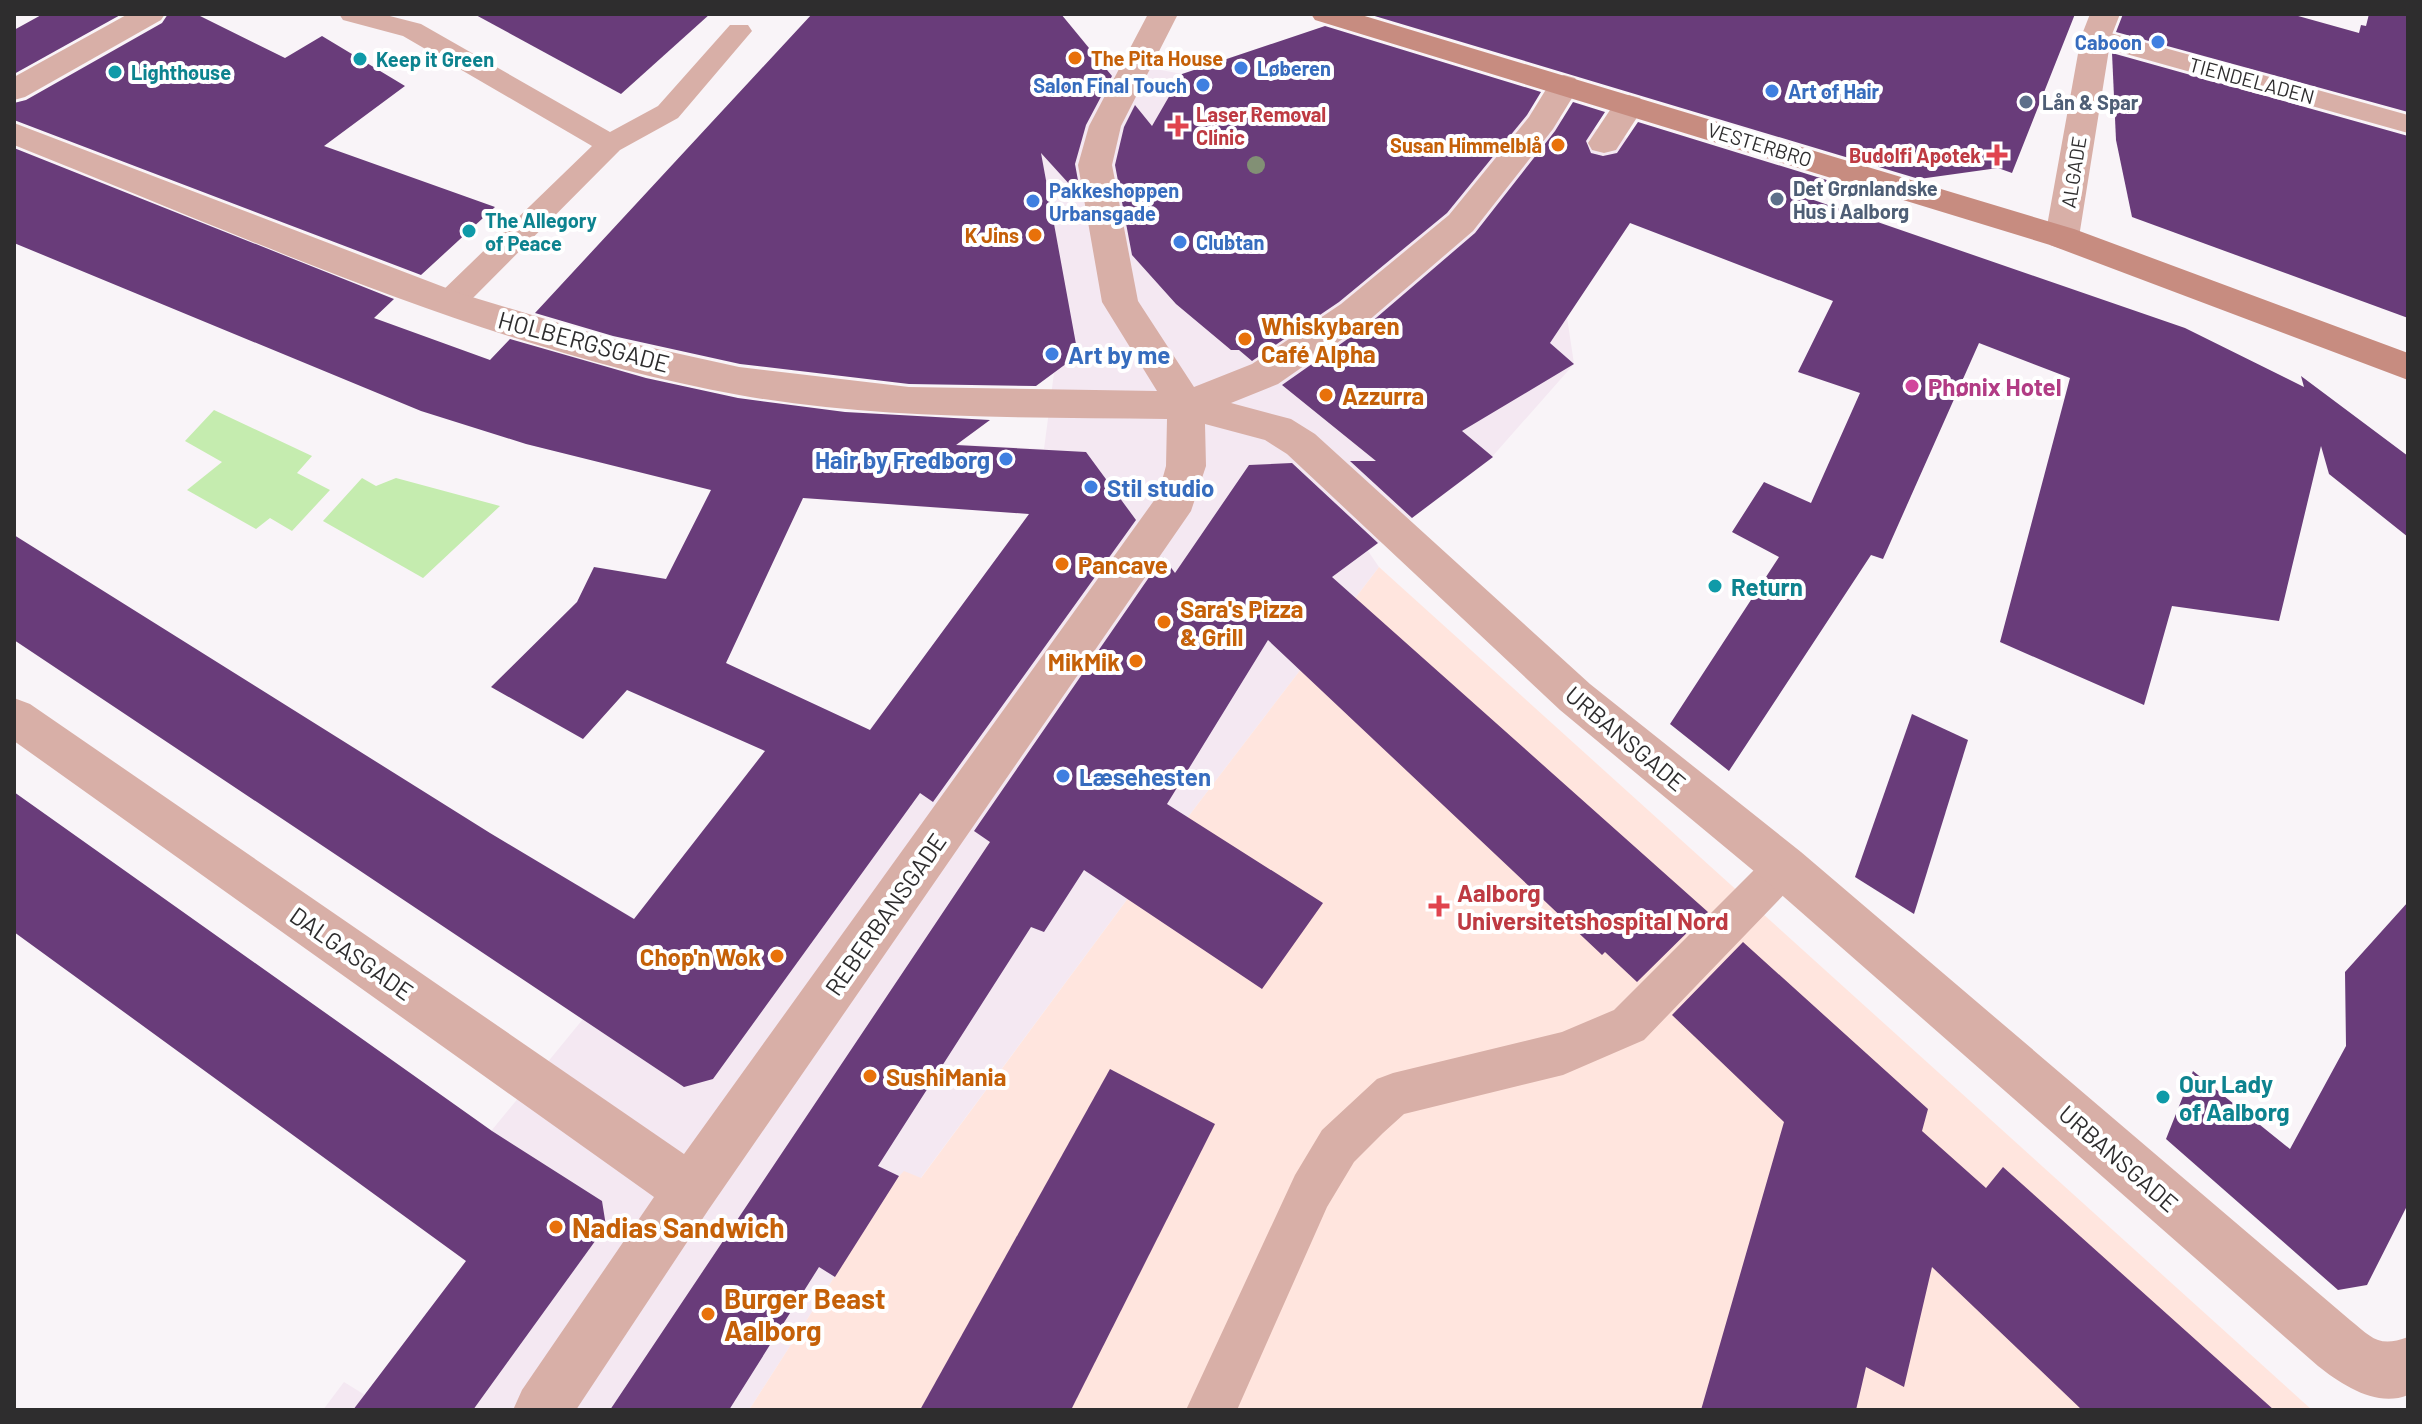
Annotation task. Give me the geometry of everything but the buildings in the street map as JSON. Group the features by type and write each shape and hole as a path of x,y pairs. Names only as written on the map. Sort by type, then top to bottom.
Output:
{"main road":[{"name":"VESTERBRO","path":"1326,14 1372,20 1564,85 2062,237 2408,367"},
{"name":"VESTERBRO","path":"2192,286 2408,393"}],"street":[{"path":"14,90 150,14"},
{"path":"1163,14 1105,126 1095,165 1120,302 1186,405 1265,374 1354,313 1426,253 1461,223 1542,122 1564,85"},
{"name":"ALGADE","path":"2062,237 2101,26"},
{"path":"1604,143 1629,105"},
{"name":"HOLBERGSGADE","path":"14,133 449,303 612,352 739,381 909,401 1186,405"},
{"name":"URBANSGADE","path":"1186,405 1277,429 1301,444 1575,697 1784,867 2330,1340 2356,1360 2395,1368"},
{"name":"REBERBANSGADE","path":"542,1410 690,1190 1177,500 1186,466 1186,405"},
{"name":"DALGASGADE","path":"14,717 690,1190"}],"lane":[{"path":"352,14 412,30 610,144"},
{"name":"TIENDELADEN","path":"2101,26 2408,124"},
{"path":"449,303 610,144 668,112 739,31"},
{"path":"1211,1410 1311,1191 1338,1146 1367,1117 1393,1095 1563,1053 1629,1025 1784,867"}],"shaded area":[{"path":"949,14 1061,14 1098,58 1182,74 1271,44 1498,100 1627,138 1650,193 1567,317 1574,364 1491,458 1368,551 1379,567 1194,809 920,1179 904,1172 899,1176 749,1410 323,1410 344,1382 365,1395 466,1261 415,1224 583,1019 508,968 578,885 695,955 897,694 1029,514 895,505 912,442 1044,449 1054,373"},
{"name":"Aalborg Universitetshospital Nord","path":"1379,567 2312,1410 749,1410 899,1176 904,1171 921,1178 1194,809"}],"green space":[{"path":"214,410 312,456 297,473 330,490 292,531 270,518 256,529 187,490 222,462 185,441"},
{"path":"362,478 376,486 396,478 500,506 423,578 323,521"}],"place":[{"name":"Caboon","path":"2158,42"},
{"name":"The Pita House","path":"1075,58"},
{"name":"Keep it Green","path":"360,59"},
{"name":"Løberen","path":"1241,68"},
{"name":"Lighthouse","path":"115,72"},
{"name":"Salon Final Touch","path":"1203,85"},
{"name":"Art of Hair","path":"1772,91"},
{"name":"Lån & Spar","path":"2026,102"},
{"name":"Laser Removal Clinic","path":"1178,126"},
{"name":"Susan Himmelblå","path":"1558,145"},
{"name":"Budolfi Apotek","path":"1997,155"},
{"name":"Det Grønlandske Hus i Aalborg","path":"1777,199"},
{"name":"Pakkeshoppen Urbansgade","path":"1033,201"},
{"name":"The Allegory of Peace","path":"469,231"},
{"name":"K Jins","path":"1035,235"},
{"name":"Clubtan","path":"1180,242"},
{"name":"Whiskybaren Café Alpha","path":"1245,339"},
{"name":"Art by me","path":"1052,354"},
{"name":"Phønix Hotel","path":"1912,386"},
{"name":"Azzurra","path":"1326,395"},
{"name":"Hair by Fredborg","path":"1006,459"},
{"name":"Stil studio","path":"1091,487"},
{"name":"Pancave","path":"1062,564"},
{"name":"Return","path":"1715,586"},
{"name":"Sara's Pizza & Grill","path":"1164,622"},
{"name":"MikMik","path":"1136,661"},
{"name":"Læsehesten","path":"1063,776"},
{"name":"Aalborg Universitetshospital Nord","path":"1439,906"},
{"name":"Chop'n Wok","path":"777,956"},
{"name":"SushiMania","path":"870,1076"},
{"name":"Our Lady of Aalborg","path":"2163,1097"},
{"name":"Nadias Sandwich","path":"556,1227"},
{"name":"Burger Beast Aalborg","path":"708,1314"}]}
